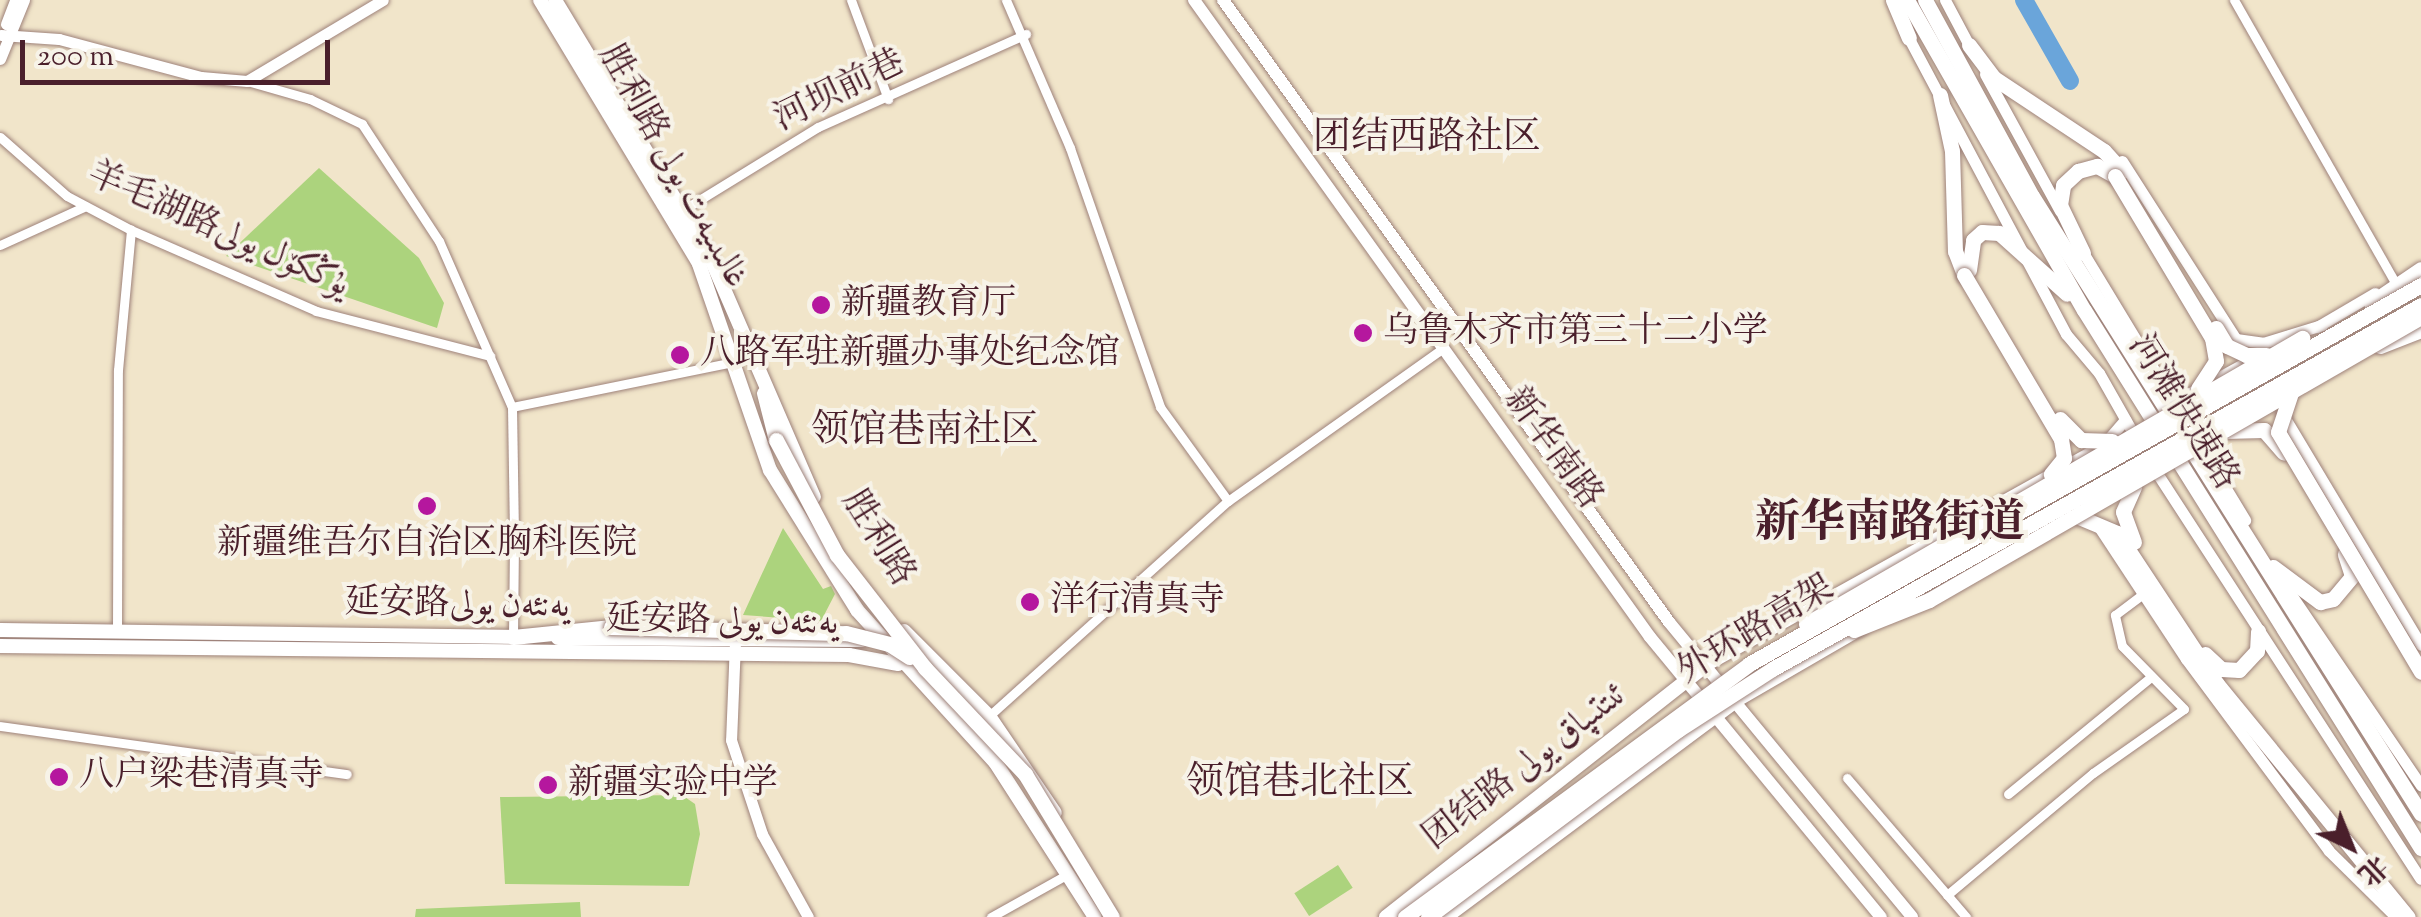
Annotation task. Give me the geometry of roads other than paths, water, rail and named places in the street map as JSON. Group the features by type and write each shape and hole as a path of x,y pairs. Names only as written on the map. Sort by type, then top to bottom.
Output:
{"highway":[{"path":"1893,0 1910,38"},
{"name":"河滩快速路","path":"1907,0 2084,310 2421,848"},
{"name":"河滩快速路","path":"1925,0 2032,196 2421,814"},
{"path":"1970,45 1994,78 2081,136 2119,174 2227,346 2246,356 2270,354"},
{"path":"1940,94 1952,151 1955,251 2061,439 2064,458 2044,484"},
{"path":"2083,254 2060,205 2063,184 2078,170 2097,166 2119,174 2212,338 2212,372 2190,398"},
{"path":"2084,310 2020,246 1982,232 1970,250 1966,273 2070,434 2116,441"},
{"path":"2372,304 2421,267"},
{"path":"1776,649 1814,617 2190,398 2270,354 2421,281"},
{"name":"外环路高架","path":"1405,917 1669,719 1776,649 2421,281"},
{"name":"外环路高架","path":"1428,917 1678,730 1826,639 2421,305"},
{"path":"1826,639 1896,618 2134,486 2421,318"},
{"path":"2371,349 2421,330"},
{"path":"764,393 776,440 837,555 925,668 1024,774 1114,917"},
{"path":"2291,393 2278,432 2421,672"},
{"path":"2224,431 2264,430 2275,439 2352,576 2333,599 2320,602 2273,568"},
{"path":"2134,486 2124,525 2196,643 2222,669 2239,670 2256,651 2258,631"},
{"path":"2079,517 2118,533 2200,661 2408,917"},
{"path":"514,637 611,627 846,633 889,644 925,668"}],"main road":[{"name":"胜利路 غالىبىيەت يولى","path":"540,0 699,264 737,361 770,470 880,640 995,762 1094,917"},
{"name":"胜利路","path":"555,0 711,260 764,393 835,536 912,641 989,716 1031,769 1114,917"},
{"name":"新华南路","path":"1194,0 1531,472 1685,680 1881,917"},
{"name":"新华南路","path":"1224,0 1551,458 1705,666 1912,917"},
{"path":"1531,472 1551,458"},
{"name":"延安路يەنئەن يولى","path":"0,630 514,637 734,647 912,641"},
{"name":"延安路 يەنئەن يولى","path":"0,646 734,647 849,654 902,665"},
{"name":"团结路 ئىتتىپاق يولى","path":"1386,917 1705,666"},
{"name":"团结路 ئىتتىپاق يولى","path":"1446,917 1735,702"}],"street":[{"path":"0,59 16,0"},
{"path":"4,36 24,0"},
{"path":"247,81 384,0"},
{"path":"851,0 888,99"},
{"path":"1006,0 1026,34 1160,407 1228,501"},
{"path":"1885,0 1910,38 2066,334 2421,879"},
{"path":"1945,0 2083,254 2273,568 2421,786"},
{"path":"2234,0 2394,281"},
{"name":"河坝前巷","path":"683,210 818,127 888,99 1026,34"},
{"path":"4,36 59,39 201,77 247,81 310,99 362,124 439,240 512,407 514,637"},
{"path":"2081,136 2106,144 2126,165 2236,339 2263,343 2322,324"},
{"name":"羊毛湖路يۇڭكۆل يولى","path":"0,137 86,206 131,230 316,312 490,356"},
{"path":"0,245 86,206"},
{"path":"117,631 118,370 131,230"},
{"path":"2166,390 2188,394 2421,267"},
{"path":"2200,447 2207,435 2421,318"},
{"path":"989,716 1228,501 1444,348"},
{"path":"512,407 737,361"},
{"path":"2274,398 2421,645"},
{"path":"1705,666 2104,444 2125,420"},
{"path":"1735,702 2119,480 2163,483"},
{"path":"2043,524 2076,522 2105,532 2144,593 2329,851 2396,917"},
{"path":"1947,895 2093,773 2184,709 2122,646 2115,616 2144,593"},
{"path":"734,647 731,740 762,834 808,917"},
{"path":"2008,794 2150,677"},
{"path":"0,726 347,774"},
{"path":"1847,778 1966,917"},
{"path":"991,917 1068,874"}],"waterway":[{"path":"2024,0 2070,81"}],"place":[{"name":"新疆教育厅","path":"821,305"},
{"name":"乌鲁木齐市第三十二小学","path":"1363,333"},
{"name":"八路军驻新疆办事处纪念馆","path":"680,355"},
{"name":"新疆维吾尔自治区胸科医院","path":"427,506"},
{"name":"洋行清真寺","path":"1030,602"},
{"name":"八户梁巷清真寺","path":"59,777"},
{"name":"新疆实验中学","path":"548,785"}],"district":[{"name":"团结西路社区","path":"1427,140"},
{"name":"领馆巷南社区","path":"925,433"},
{"name":"新华南路街道","path":"1890,526"},
{"name":"领馆巷北社区","path":"1300,785"}]}
